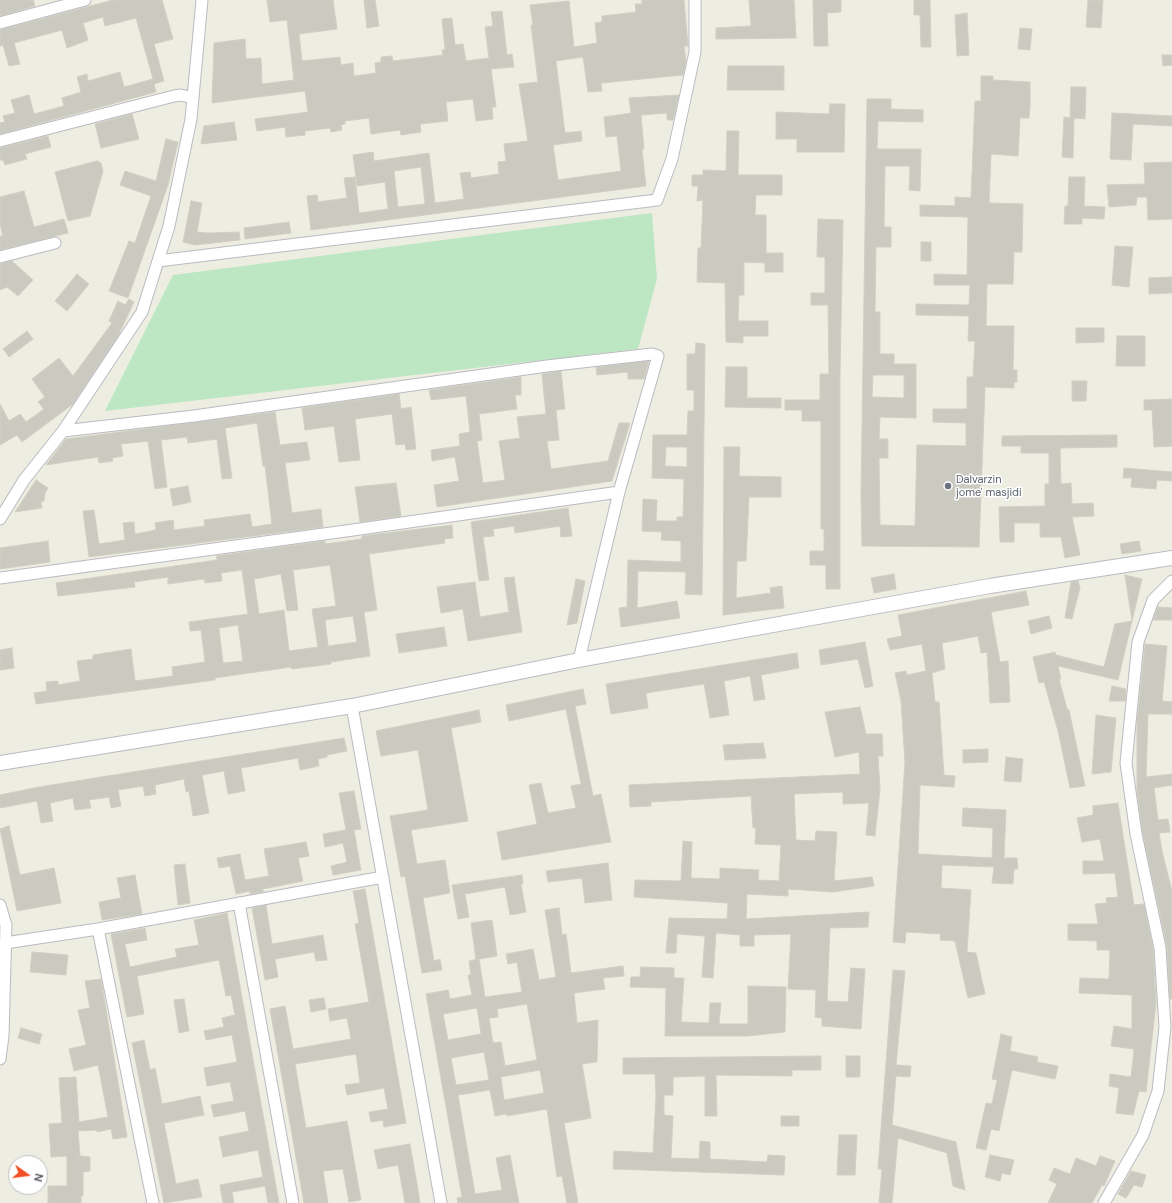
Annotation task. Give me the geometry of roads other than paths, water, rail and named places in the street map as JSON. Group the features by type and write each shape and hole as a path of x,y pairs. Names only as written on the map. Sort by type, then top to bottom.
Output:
{"street":[{"path":"0,23 85,0"},
{"path":"0,519 24,480 63,431 142,312 169,226 191,119 202,0"},
{"path":"158,261 657,200 672,159 695,52 695,0"},
{"path":"0,141 174,96 181,95 193,98"},
{"path":"0,257 55,243"},
{"path":"63,431 202,415 547,366 652,354 658,356 619,492 579,660"},
{"path":"0,578 619,492"},
{"path":"0,763 352,706 579,660 990,586 1172,558"},
{"path":"1104,1203 1143,1135 1158,1091 1165,1027 1160,948 1136,834 1126,763 1138,642 1153,600 1172,582"},
{"path":"352,706 441,1203"},
{"path":"5,943 98,929 383,877"},
{"path":"239,903 292,1203"},
{"path":"0,905 6,925 3,1036 0,1058"},
{"path":"98,929 153,1203"}],"place":[{"name":"Dalvarzin jome' masjidi","path":"948,486"}]}
